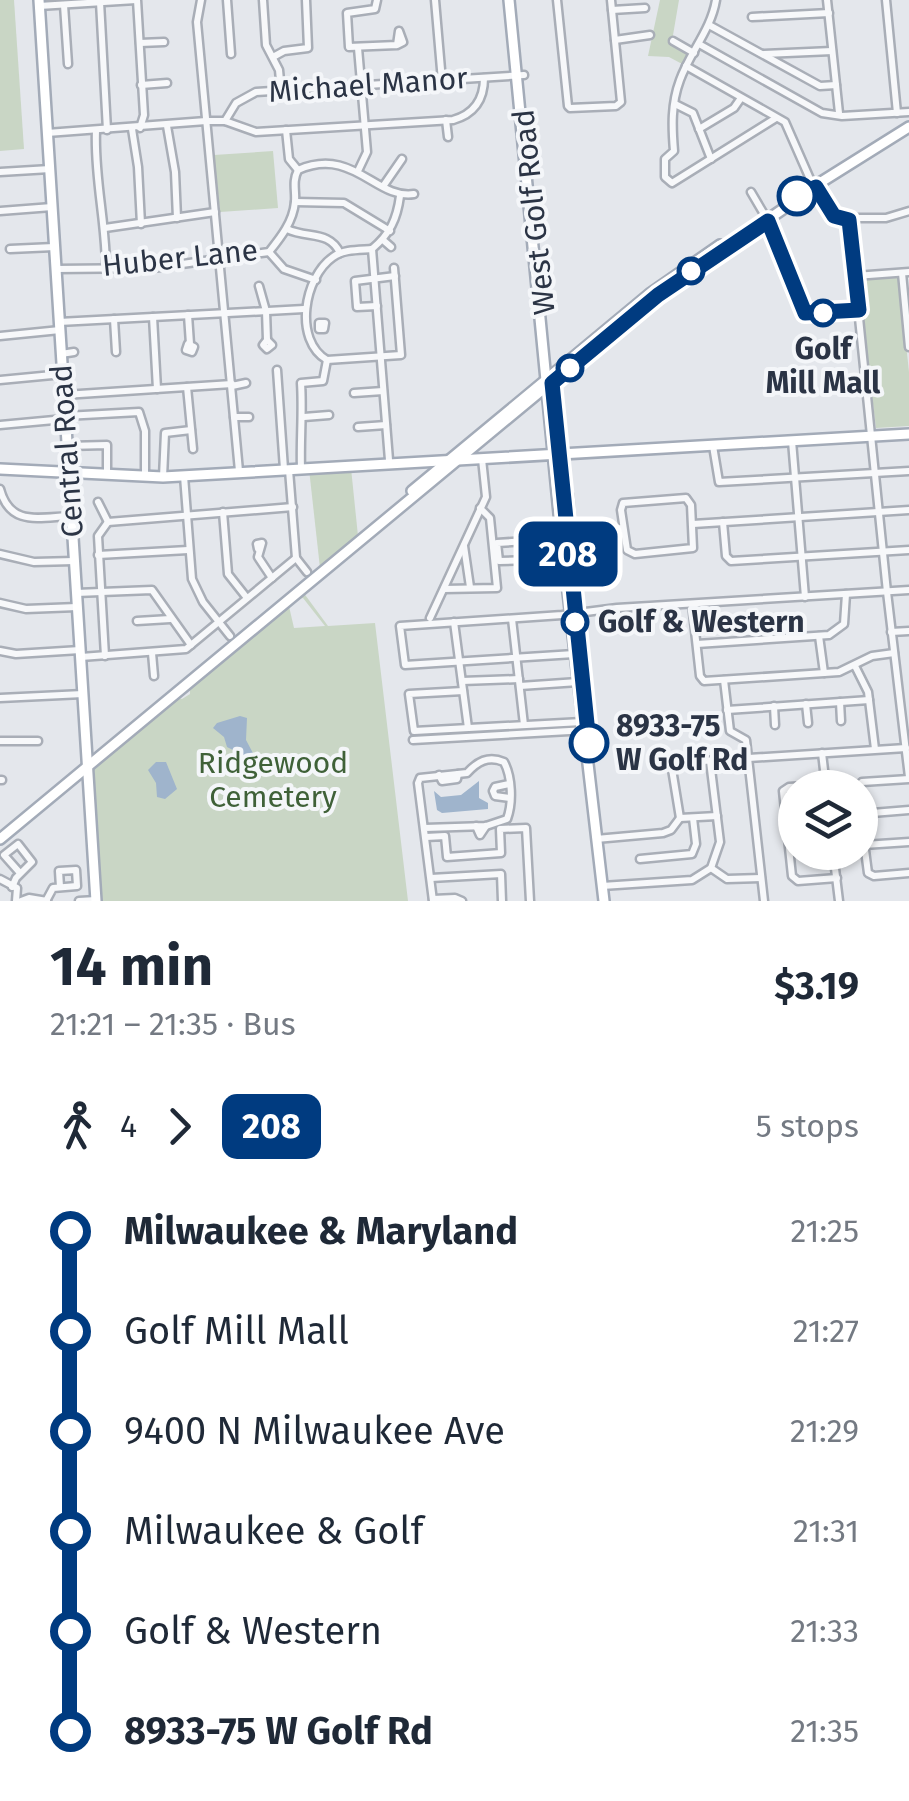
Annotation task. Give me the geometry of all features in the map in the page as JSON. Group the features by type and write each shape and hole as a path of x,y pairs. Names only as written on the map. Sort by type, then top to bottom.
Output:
{"main road":[{"name":"West Golf Road","path":"511,0 549,381"},
{"name":"Central Road","path":"39,3 96,901"},
{"name":"West Golf Road","path":"520,76 591,797 604,886"},
{"path":"479,454 565,364 665,282 909,127"},
{"path":"392,512 658,295 767,218"},
{"path":"550,362 556,366 565,364"},
{"path":"557,454 909,432"},
{"path":"0,469 163,477 479,454 557,454 871,434"},
{"path":"332,466 434,466 456,458"},
{"path":"0,835 392,512 434,466"},
{"name":"West Golf Road","path":"566,531 564,559 574,610 574,654 580,682"},
{"name":"West Golf Road","path":"584,727 606,901"},
{"path":"0,835 34,811 87,763"},
{"path":"34,811 34,805 49,791"}],"street":[{"path":"39,3 136,0 144,115 136,128 141,224"},
{"path":"201,0 197,22 239,471"},
{"path":"227,0 231,54"},
{"path":"263,0 266,46 280,70 281,91"},
{"path":"273,57 284,51 308,48 306,0"},
{"path":"377,0 375,9 346,14 348,45 397,45"},
{"path":"435,0 442,81"},
{"path":"557,0 568,106 616,106 621,102 611,0"},
{"path":"716,0 709,25 679,82 670,131 674,151 665,159 669,184 776,118"},
{"path":"827,0 839,114"},
{"path":"886,0 897,113"},
{"path":"100,2 107,130"},
{"path":"64,4 68,64"},
{"path":"612,10 644,8"},
{"path":"752,17 828,13"},
{"path":"709,25 820,86 836,85"},
{"path":"615,40 650,35"},
{"path":"673,40 694,52"},
{"path":"140,43 164,42"},
{"path":"699,44 822,114 909,112"},
{"path":"358,48 367,152 358,171"},
{"path":"764,54 832,51"},
{"path":"686,66 788,126 834,216 849,220 890,217 909,211"},
{"name":"Michael Manor","path":"225,121 232,106 244,96 520,76"},
{"path":"47,133 206,121 225,121 256,132 446,120 474,110 483,93 484,78"},
{"path":"141,85 166,83"},
{"path":"699,129 723,117 740,98"},
{"path":"675,104 690,110 711,159"},
{"path":"446,120 448,137"},
{"path":"167,126 177,218"},
{"path":"286,130 289,159 298,170 339,164 400,196 414,194"},
{"path":"96,131 106,268"},
{"path":"384,185 402,159"},
{"path":"0,172 50,169"},
{"name":"Huber Lane","path":"56,269 154,268 269,252 287,229 298,170"},
{"path":"751,192 767,218"},
{"path":"377,306 356,305 355,281 394,272 401,355 327,360 315,350 304,309 316,285 330,260 340,254 372,250 383,240 397,217 400,196"},
{"path":"295,202 344,202 390,231"},
{"path":"0,211 52,208"},
{"path":"104,228 215,212"},
{"path":"849,220 909,778 878,783"},
{"path":"287,229 304,236 327,237 340,254"},
{"path":"383,240 391,247"},
{"path":"10,249 54,247"},
{"path":"372,250 389,460"},
{"path":"269,252 284,269 316,285"},
{"path":"855,276 905,273 909,347"},
{"path":"260,286 267,340"},
{"path":"0,336 114,319 304,309"},
{"path":"188,315 190,344"},
{"path":"153,317 157,389"},
{"path":"114,319 116,352"},
{"path":"308,328 317,326"},
{"path":"61,354 74,352"},
{"path":"301,468 301,383 323,381 327,360"},
{"path":"277,370 296,558 307,572"},
{"path":"0,380 62,374"},
{"path":"64,394 246,382"},
{"path":"187,387 193,449"},
{"path":"354,393 384,391"},
{"path":"0,425 140,412 145,431 145,477"},
{"path":"304,417 329,415"},
{"path":"234,417 248,418"},
{"path":"358,427 386,425"},
{"path":"163,477 164,432 191,430"},
{"path":"792,441 805,596"},
{"path":"67,446 107,445 108,476"},
{"path":"713,446 719,482 909,471"},
{"path":"430,618 486,497 479,454"},
{"path":"184,476 188,550 197,594 230,636"},
{"path":"0,488 4,506 12,512 35,517 72,516"},
{"path":"569,494 566,531 622,528"},
{"path":"682,497 690,501 693,524 695,543 691,550 635,554 626,548 621,510 625,502 682,497"},
{"path":"98,502 108,522"},
{"path":"105,656 98,536 108,522 293,507"},
{"path":"443,590 497,588 490,518 480,508"},
{"path":"693,524 909,510"},
{"path":"223,512 228,574 247,598"},
{"path":"723,522 728,560 909,550"},
{"path":"531,560 528,541 497,542 499,561 564,559"},
{"path":"464,545 470,587"},
{"path":"258,549 259,562 272,578"},
{"path":"98,555 188,550"},
{"path":"0,554 34,562 74,561"},
{"path":"0,652 105,656 181,651 296,558"},
{"path":"76,593 147,588 156,593 191,645"},
{"path":"574,654 406,665 400,626 512,619 574,610 909,590"},
{"path":"696,644 834,633 844,624 846,594"},
{"path":"0,603 26,609 77,607"},
{"path":"692,604 702,680 842,672 872,656 894,653"},
{"path":"137,621 170,618"},
{"path":"512,619 524,725"},
{"path":"454,622 468,728"},
{"path":"892,632 909,631"},
{"path":"820,636 824,674"},
{"path":"152,653 154,676"},
{"path":"855,666 870,700 875,749"},
{"path":"897,676 909,676"},
{"path":"724,680 730,731 745,738 764,901"},
{"path":"414,736 409,694 519,682 580,682"},
{"path":"0,698 83,694"},
{"path":"727,710 870,700"},
{"path":"840,702 841,721"},
{"path":"806,704 808,723"},
{"path":"774,706 775,725"},
{"path":"414,736 524,725 584,727"},
{"path":"414,736 584,727"},
{"path":"0,741 38,740"},
{"path":"680,818 671,763 906,748"},
{"path":"822,753 824,770"},
{"path":"426,833 507,819 508,769 500,760 475,762 466,773 425,776 418,783 433,900 462,901"},
{"path":"604,886 692,880 711,868 720,848 710,761"},
{"path":"509,784 492,791 496,796 510,798"},
{"path":"878,812 909,810"},
{"path":"598,839 668,832 680,818 717,816"},
{"path":"640,859 692,854 696,844 693,818"},
{"path":"426,833 445,836 447,856 501,853 500,829 526,828 530,901"},
{"path":"878,844 909,842"},
{"path":"12,887 32,862 18,844 4,855 20,873"},
{"path":"711,868 727,879 762,878"},
{"path":"793,870 794,880 836,878"},
{"path":"835,870 840,901"},
{"path":"868,870 869,875 909,873"},
{"path":"430,878 501,874 502,901"},
{"path":"0,880 19,891 19,901 47,901 53,888 60,887"},
{"path":"79,901 96,901"}],"green space":[{"path":"0,0 14,0 24,149 0,151"},
{"path":"660,0 679,0 672,41 691,53 684,65 669,57 648,56"},
{"path":"273,151 278,208 220,212 214,155"},
{"path":"899,278 909,372 909,426 876,428 858,282"},
{"path":"351,468 358,536 320,568 309,469"},
{"name":"Ridgewood Cemetery","path":"303,592 328,626 375,623 408,901 100,901 92,766 175,697 182,699 190,694 190,685 288,602 294,628 325,626 303,598 293,600"}],"water":[{"path":"240,716 247,718 246,740 254,755 249,758 227,747 224,737 213,728"},
{"path":"156,762 166,762 177,789 165,799 157,797 156,783 148,770"},
{"path":"479,781 479,798 488,803 488,809 442,813 437,810 434,791 441,797 461,795"}],"bus line":[{"name":"208","path":"589,743 552,383 658,295 768,221 805,313 859,310 849,220 834,216 816,187 797,196"}],"place":[{"name":"Golf Mill Mall","path":"823,313"},
{"name":"Golf & Western","path":"575,622"},
{"name":"8933-75 W Golf Rd","path":"589,743"}]}
